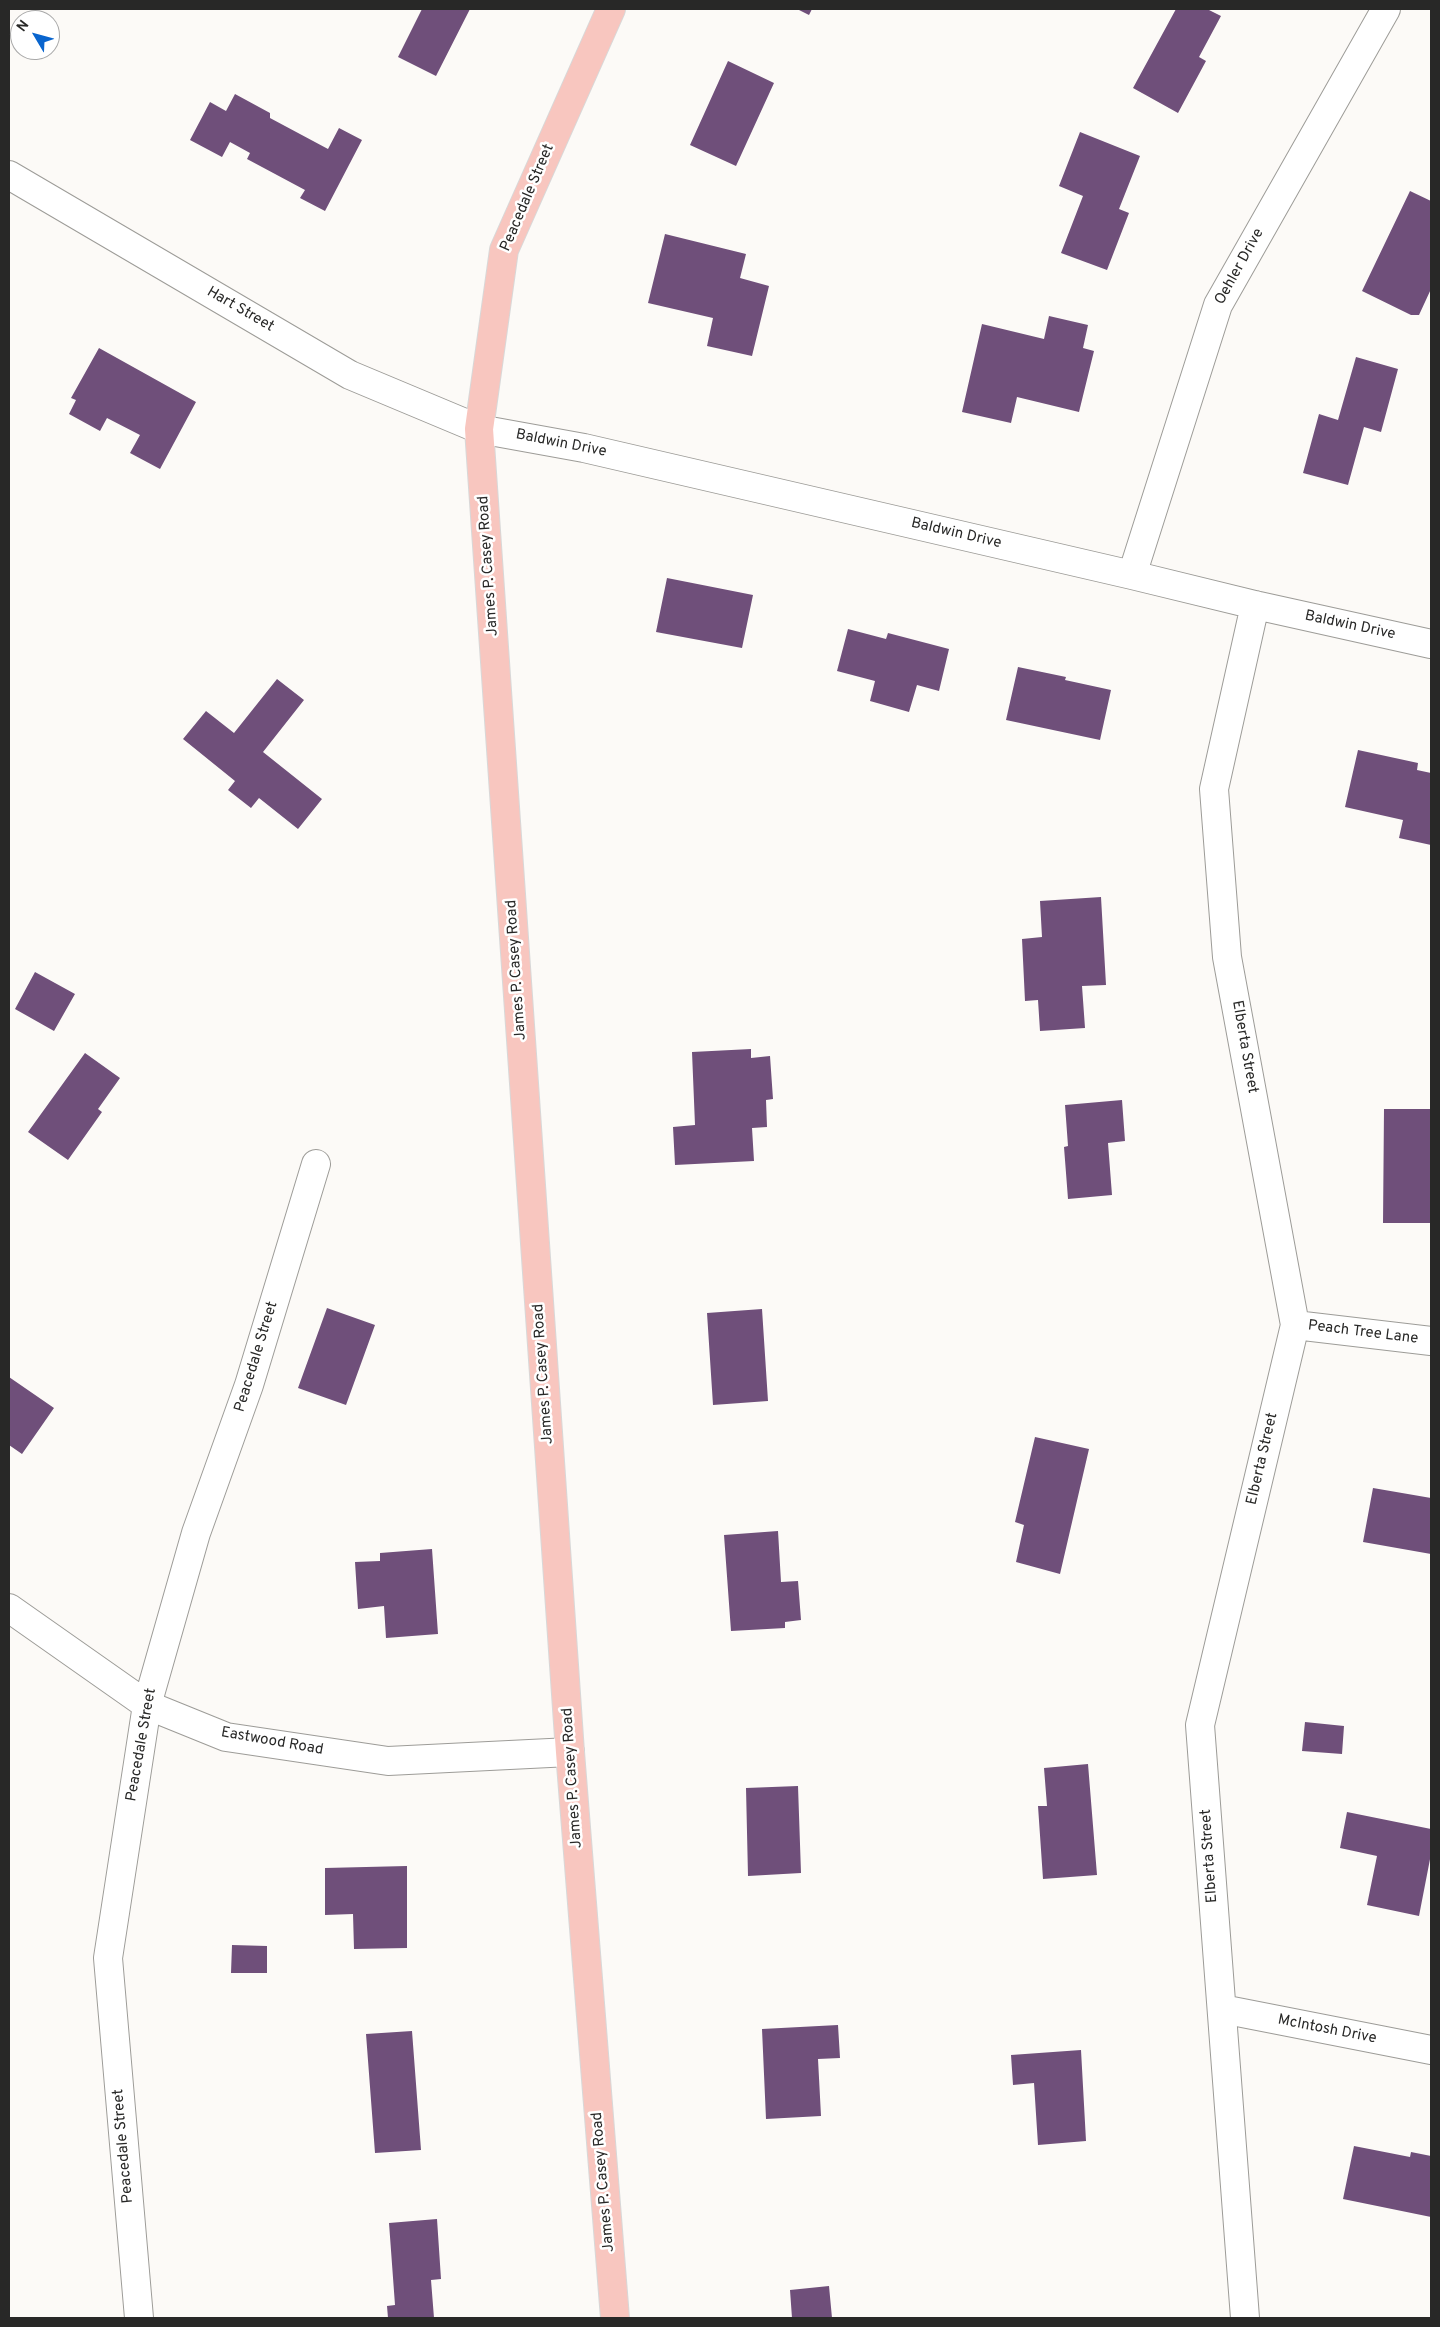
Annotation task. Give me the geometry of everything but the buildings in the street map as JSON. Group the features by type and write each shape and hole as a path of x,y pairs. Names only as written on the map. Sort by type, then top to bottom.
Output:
{"main road":[{"name":"Peacedale Street","path":"479,429 504,250 611,9"},
{"name":"James P. Casey Road","path":"479,429 570,1752 615,2318"}],"street":[{"name":"Oehler Drive","path":"1132,575 1218,306 1386,9"},
{"name":"Hart Street","path":"9,175 350,375 479,429"},
{"name":"Baldwin Drive","path":"479,429 584,448 1255,605 1431,644"},
{"name":"Elberta Street","path":"1245,2318 1200,1725 1295,1325 1227,957 1214,790 1255,605"},
{"name":"Peacedale Street","path":"139,2318 108,1958 147,1705 196,1533 250,1385 316,1164"},
{"name":"Peach Tree Lane","path":"1295,1325 1431,1341"},
{"name":"Eastwood Road","path":"9,1608 147,1705 226,1737 388,1761 570,1752"},
{"name":"McIntosh Drive","path":"1222,2009 1431,2050"}]}
